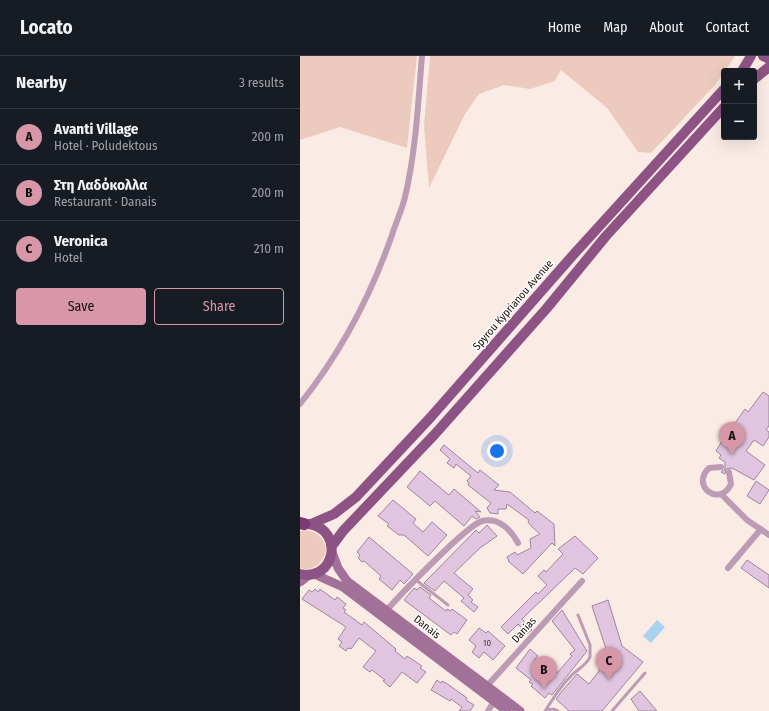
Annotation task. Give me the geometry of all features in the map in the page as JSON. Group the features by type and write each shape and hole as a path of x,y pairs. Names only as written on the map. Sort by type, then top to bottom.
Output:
{"main road":[{"path":"744,68 751,56"},
{"path":"763,56 769,59"},
{"path":"757,77 769,67"},
{"name":"Spyrou Kyprianou Avenue","path":"304,524 334,514 356,496 430,418 578,250 721,92"},
{"path":"300,582 308,574 326,566 332,549 343,531 434,434 547,308 606,236 721,110"},
{"path":"304,524 325,532 332,549"},
{"name":"Danais","path":"332,549 338,568 347,581 485,689 496,698 507,711"},
{"name":"Danais","path":"308,574 343,587 485,689"},
{"name":"Danais","path":"496,698 520,711"}],"street":[{"path":"300,404 319,380 349,330 379,270 390,241 405,198 416,128 422,56"},
{"path":"721,467 709,468 703,480 705,488 708,492 712,494 721,494 729,489 731,484 729,472"},
{"path":"721,494 747,520 769,535"},
{"path":"386,610 472,527 482,521 504,524 513,533 518,543"},
{"path":"728,568 761,529"},
{"name":"Danias","path":"485,689 582,581"},
{"path":"488,711 496,698"}],"lane":[{"path":"416,580 448,605"},
{"path":"545,710 553,696 571,675 579,670 590,657 590,645 578,615"},
{"path":"612,711 646,673"},
{"path":"545,710 554,709 558,711"}],"shaded area":[{"path":"300,56 417,56 407,148 340,127 300,140"},
{"path":"430,56 735,56 727,68 721,68 721,77 716,84 651,153 638,152 607,108 561,70 555,81 530,89 504,85 479,94 465,114 429,188 424,126"},
{"path":"303,530 316,533 322,538 326,550 323,559 310,569 300,568 300,532"}],"water":[{"path":"657,620 665,627 651,643 643,636"}],"building":[{"path":"763,392 769,396 769,426 766,430 769,432 769,437 763,446 754,440 746,451 765,465 754,480 732,468 726,469 725,474 721,472 725,469 725,462 719,458 721,455 716,451 733,422 735,423 745,409 748,412"},
{"path":"444,445 478,473 480,470 499,485 494,490 510,492 535,513 537,511 554,524 555,546 552,543 523,574 508,561 507,557 515,552 517,555 531,548 530,539 540,534 531,526 528,522 529,520 507,504 506,509 498,509 498,514 490,513 487,508 491,503 468,485 469,483 467,481 471,476 456,464 454,468 447,463 450,459 440,450"},
{"path":"420,471 449,495 454,489 481,512 475,511 480,517 476,519 472,516 464,526 435,501 430,506 407,487"},
{"path":"756,481 769,490 760,504 747,496"},
{"path":"393,500 416,519 413,523 423,532 432,522 447,535 428,556 404,535 399,535 387,526 389,524 378,516"},
{"path":"487,525 497,536 480,548 454,573 473,589 468,595 473,600 471,602 478,607 474,612 461,601 464,598 444,581 435,591 424,583 476,530 479,533"},
{"path":"575,536 598,558 583,574 575,568 522,619 532,630 527,634 518,624 508,634 501,627 536,592 538,594 547,585 538,576 544,570 546,572 563,554 558,549"},
{"path":"369,537 413,574 404,584 400,580 392,590 379,579 381,576 364,561 362,562 358,558 360,555 357,552"},
{"path":"747,560 769,575 769,588 741,568"},
{"path":"420,587 431,595 429,598 446,611 447,609 451,611 452,609 467,620 457,634 454,632 451,635 404,600 414,588 417,590"},
{"path":"315,589 318,592 320,589 335,600 337,597 346,604 343,608 346,610 344,612 362,625 364,622 396,649 395,651 405,659 407,656 422,666 420,668 426,672 417,683 402,672 390,687 383,681 385,680 372,670 370,672 363,667 376,651 359,638 351,649 348,648 346,651 339,646 342,642 338,639 346,627 302,599 309,590 312,592"},
{"path":"608,600 622,646 643,662 602,711 569,711 556,699 562,691 577,674 589,684 609,658 592,606"},
{"path":"562,610 587,651 552,695 549,693 545,698 531,686 533,684 529,682 531,680 516,668 530,649 538,656 534,660 552,675 555,671 557,673 572,656 570,654 575,650 552,621"},
{"path":"479,628 486,633 488,631 505,646 493,660 484,652 479,658 472,652 476,646 469,640"},
{"path":"437,680 441,683 442,681 446,683 467,698 466,700 474,705 470,711 459,711 462,707 451,699 450,701 431,690"},
{"path":"640,691 657,711 639,711 631,699"}],"place":[{"name":"Avanti Village","path":"732,455"},
{"name":"Veronica","path":"609,680"},
{"name":"Στη Λαδόκολλα","path":"544,689"}]}
